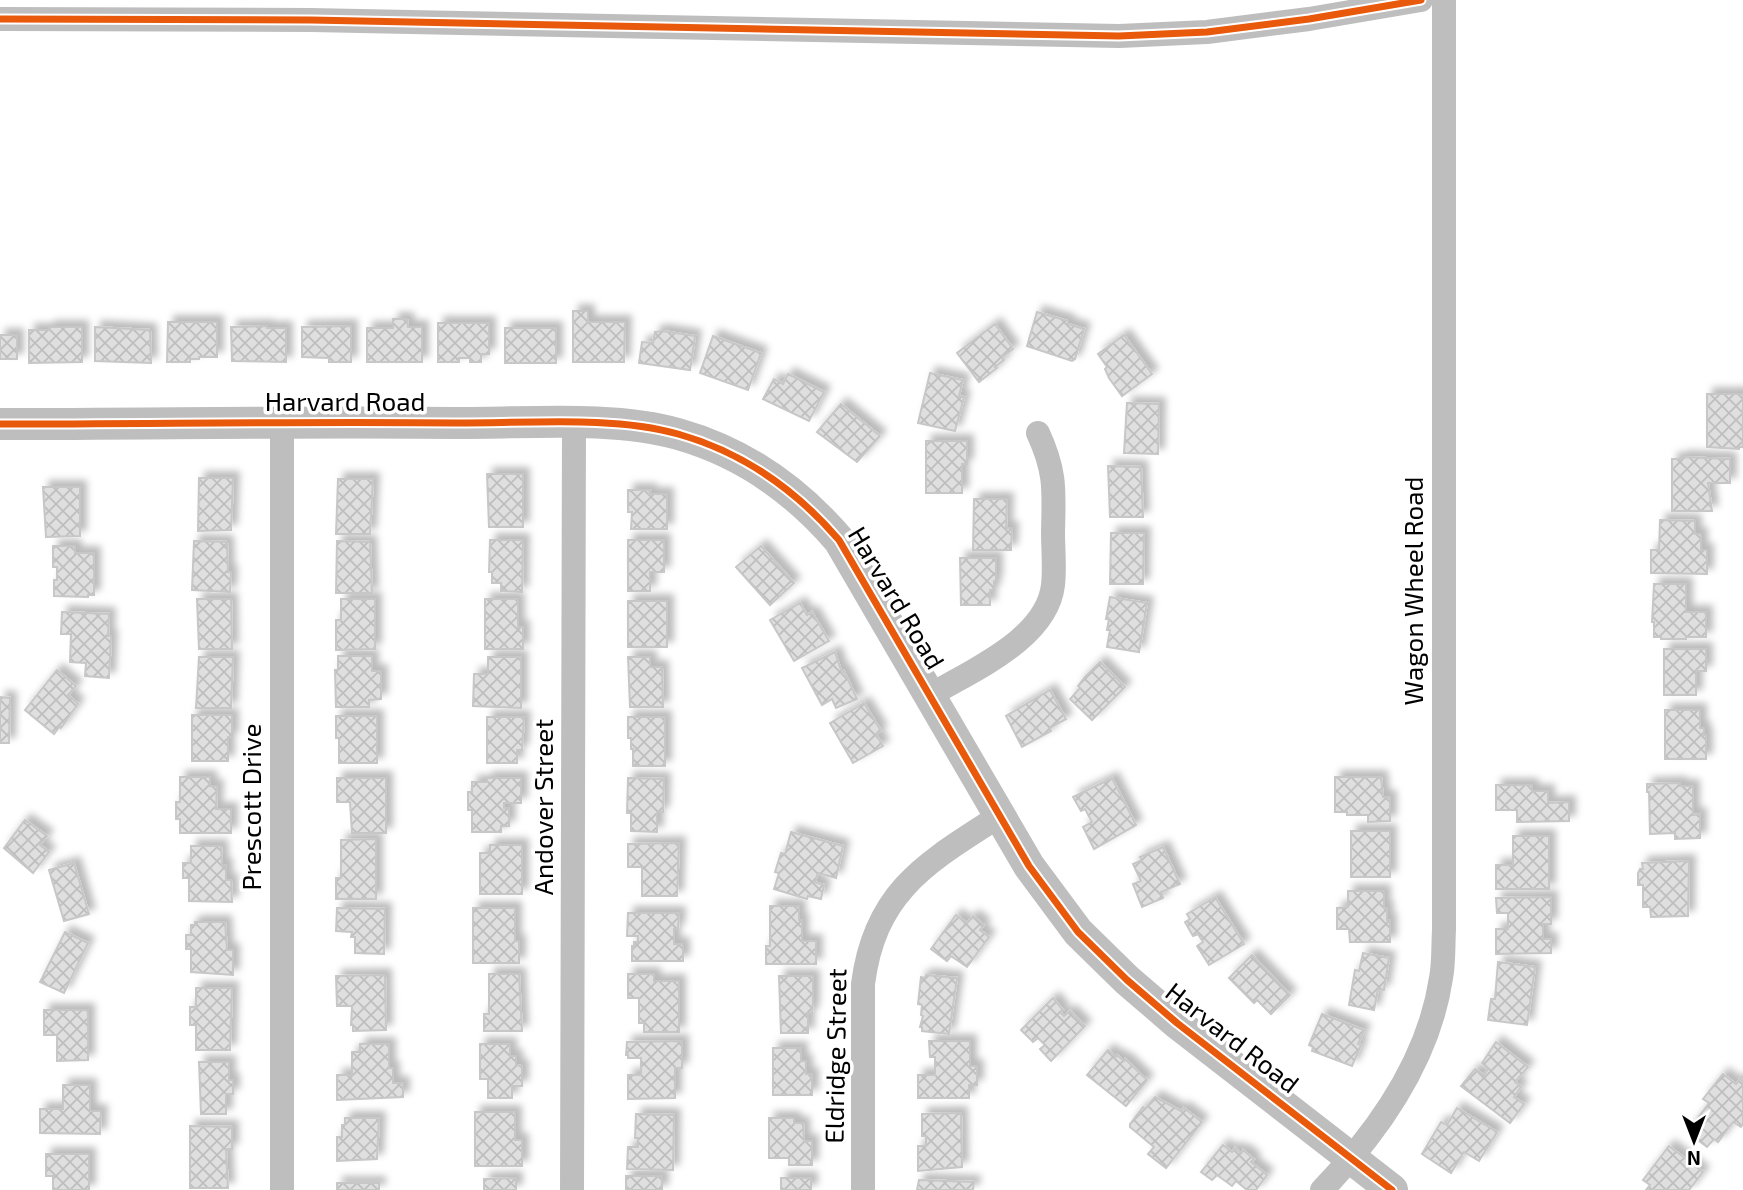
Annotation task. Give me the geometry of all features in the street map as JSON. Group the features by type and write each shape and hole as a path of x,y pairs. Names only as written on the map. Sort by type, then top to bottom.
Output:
{"street":[{"path":"0,19 128,10 325,21 1119,36 1207,32 1309,19 1421,0"},
{"name":"Wagon Wheel Road","path":"1322,1190 1351,1158 1411,1069 1429,1025 1442,967 1444,0"},
{"name":"Prescott Drive","path":"282,423 282,1190"},
{"name":"Harvard Road","path":"0,424 622,424 677,433 735,456 791,491 839,540 1029,866 1063,914 1104,958 1179,1025 1392,1190"},
{"name":"Andover Street","path":"572,1190 574,424"},
{"path":"931,695 1018,643 1034,627 1046,608 1053,587 1054,481 1050,459 1038,433"},
{"name":"Eldridge Street","path":"863,1190 863,984 866,961 876,929 893,900 915,874 1000,815"}],"building":[{"path":"573,311 588,311 588,322 625,322 624,362 573,362"},
{"path":"1037,312 1084,329 1075,359 1072,361 1027,346"},
{"path":"393,319 407,319 408,327 422,327 422,362 367,362 367,328 393,328"},
{"path":"168,322 217,322 217,357 199,357 190,359 190,362 167,362"},
{"path":"438,323 489,323 489,354 481,354 481,362 459,358 459,362 438,362"},
{"path":"995,324 1013,349 1002,357 1004,360 995,367 997,368 979,382 957,353"},
{"path":"351,326 351,362 329,362 329,358 302,357 302,327"},
{"path":"49,327 82,327 82,362 29,363 29,330 49,330"},
{"path":"95,327 150,330 151,363 95,361"},
{"path":"231,327 286,328 286,362 232,361"},
{"path":"505,328 556,328 556,363 505,363"},
{"path":"655,332 695,336 690,370 639,363 642,342 653,343"},
{"path":"0,335 17,335 17,359 0,359"},
{"path":"1124,335 1152,374 1122,396 1109,378 1105,369 1107,367 1098,354"},
{"path":"713,336 761,353 748,390 700,373"},
{"path":"930,373 963,380 959,396 964,397 955,431 918,423"},
{"path":"788,374 824,392 809,421 763,399 774,379 783,384"},
{"path":"1707,394 1743,394 1743,447 1707,447"},
{"path":"1127,403 1159,404 1158,454 1124,453"},
{"path":"841,404 880,436 857,462 817,432"},
{"path":"926,441 967,441 967,464 962,464 962,493 926,493"},
{"path":"1672,459 1730,459 1730,483 1708,483 1712,511 1672,511"},
{"path":"1108,466 1141,467 1143,517 1110,517"},
{"path":"487,474 523,474 523,527 489,527"},
{"path":"199,478 233,478 231,530 198,531"},
{"path":"338,479 373,479 370,534 336,534"},
{"path":"43,487 80,487 80,536 46,537"},
{"path":"628,490 650,490 649,494 667,494 667,529 631,529 632,512 628,512"},
{"path":"974,499 1007,499 1006,528 1012,528 1011,550 973,550"},
{"path":"1660,520 1695,521 1695,534 1701,534 1701,550 1707,550 1707,574 1651,573 1651,550 1659,550"},
{"path":"1111,533 1144,533 1143,584 1110,584"},
{"path":"490,540 523,540 522,592 501,591 501,583 492,583 492,572 489,572"},
{"path":"628,540 664,540 664,572 650,572 650,591 628,591"},
{"path":"194,541 227,542 228,572 231,572 230,592 192,590"},
{"path":"337,541 370,542 372,593 336,593"},
{"path":"53,546 75,546 75,553 94,553 94,595 54,596 57,567 53,567"},
{"path":"761,546 794,583 770,605 736,567"},
{"path":"960,558 996,558 996,581 994,590 990,590 990,605 961,605"},
{"path":"1654,584 1686,584 1686,612 1706,612 1706,637 1654,637"},
{"path":"1110,597 1147,603 1139,652 1107,647 1110,630 1107,630 1109,619 1106,619"},
{"path":"197,599 231,599 232,649 199,649"},
{"path":"341,599 375,599 375,649 336,650 336,620 341,620"},
{"path":"485,599 518,599 518,627 523,627 523,649 485,649"},
{"path":"628,601 667,601 667,647 628,647"},
{"path":"800,603 807,615 812,612 829,641 794,661 770,620"},
{"path":"62,612 109,614 109,678 85,676 86,663 70,662 71,634 61,634"},
{"path":"1664,649 1706,649 1706,671 1696,671 1696,695 1664,695"},
{"path":"835,652 842,673 844,671 857,699 836,708 832,699 822,705 802,668"},
{"path":"338,656 372,656 372,671 381,671 381,699 369,700 369,707 336,707 335,670 338,670"},
{"path":"199,657 233,657 231,708 196,708"},
{"path":"488,657 521,657 521,708 473,706 474,674 488,674"},
{"path":"628,657 650,657 650,667 662,667 663,707 630,707"},
{"path":"1100,662 1125,687 1092,720 1070,699 1085,677"},
{"path":"57,670 76,686 68,695 78,704 54,734 25,710"},
{"path":"1050,690 1066,719 1022,747 1006,716"},
{"path":"0,697 10,698 9,743 0,743"},
{"path":"864,703 881,731 876,734 883,746 853,763 830,723"},
{"path":"1665,710 1700,710 1700,728 1704,728 1706,735 1706,759 1665,759"},
{"path":"192,715 232,715 228,761 192,761"},
{"path":"336,716 377,716 377,763 339,763"},
{"path":"487,717 524,717 522,750 517,750 517,763 487,763"},
{"path":"628,717 665,717 665,766 633,766 633,749 631,738 628,738"},
{"path":"180,777 210,777 210,786 217,786 216,809 231,809 231,833 180,833 180,819 176,819 176,802 180,802"},
{"path":"1335,777 1381,777 1383,797 1390,797 1390,821 1368,822 1368,815 1335,812"},
{"path":"337,778 386,778 386,833 352,833 350,802 337,802"},
{"path":"487,778 521,778 521,803 504,803 504,808 509,808 509,826 501,826 501,832 472,832 472,810 468,810 468,792 472,792 472,782 487,782"},
{"path":"628,778 664,779 663,812 657,812 657,832 631,831 631,813 627,813"},
{"path":"1112,778 1136,825 1094,849 1083,827 1092,822 1085,809 1081,811 1073,797"},
{"path":"1680,783 1680,786 1693,786 1693,815 1700,814 1700,838 1675,839 1675,833 1650,834 1647,784"},
{"path":"1496,785 1532,785 1532,791 1548,791 1548,803 1569,802 1569,821 1517,822 1517,810 1496,810"},
{"path":"25,820 47,836 40,845 49,852 33,873 4,848"},
{"path":"1351,831 1390,831 1390,877 1351,877"},
{"path":"791,832 843,846 836,878 818,873 815,882 824,885 821,899 808,896 807,899 774,889 779,873 775,872 781,853 785,854"},
{"path":"1513,836 1549,836 1549,889 1496,889 1496,865 1513,865"},
{"path":"376,839 376,899 336,899 336,878 341,878 341,840"},
{"path":"679,843 677,896 642,896 642,867 628,867 628,844"},
{"path":"490,845 522,845 522,894 480,894 480,853 490,853"},
{"path":"191,846 221,846 222,865 226,865 226,880 231,880 232,902 189,901 189,878 183,878 183,863 191,863"},
{"path":"1163,847 1180,884 1161,892 1163,898 1142,907 1133,884 1141,881 1133,864 1142,860 1140,857"},
{"path":"1689,861 1688,916 1651,917 1650,907 1643,907 1643,885 1638,885 1638,873 1643,869 1642,863"},
{"path":"74,863 89,914 64,921 49,870"},
{"path":"1348,891 1384,891 1384,908 1387,908 1387,920 1390,920 1390,942 1350,942 1349,929 1337,929 1337,908 1348,907"},
{"path":"1215,897 1244,944 1209,965 1197,946 1203,942 1198,934 1193,936 1185,922 1190,919 1187,914"},
{"path":"1551,897 1551,924 1543,924 1543,939 1551,939 1551,953 1496,954 1496,929 1508,929 1508,913 1497,913 1496,898"},
{"path":"770,906 799,906 802,941 816,941 816,964 766,964 766,946 770,946"},
{"path":"337,908 385,909 384,954 355,953 355,937 351,937 352,932 336,931"},
{"path":"473,908 515,908 515,941 519,941 519,963 473,963"},
{"path":"628,913 679,913 678,929 674,929 674,944 683,944 683,961 632,961 632,946 634,942 638,942 638,936 627,936"},
{"path":"956,915 967,923 973,916 984,925 980,930 989,937 967,967 951,956 947,961 931,949"},
{"path":"195,922 225,922 227,950 233,950 233,975 191,972 191,949 186,949 186,935 191,935 191,925 195,925"},
{"path":"65,932 88,943 64,993 40,982"},
{"path":"1363,953 1389,958 1384,990 1378,989 1374,1010 1349,1005 1355,970 1359,971"},
{"path":"1252,955 1290,995 1271,1014 1257,1000 1254,1003 1229,978"},
{"path":"1498,962 1535,967 1527,1025 1488,1020 1491,999 1495,999"},
{"path":"489,974 519,974 522,1031 484,1031 484,1014 489,1014"},
{"path":"628,974 654,974 654,981 679,981 679,1032 644,1032 644,1023 639,1023 639,998 628,998"},
{"path":"385,975 386,1030 353,1031 352,1006 337,1006 336,976"},
{"path":"926,975 957,978 949,1034 922,1031 920,1027 923,1016 922,1005 918,1004 921,977 925,978"},
{"path":"779,976 813,976 813,1002 812,1013 808,1013 808,1033 781,1033"},
{"path":"196,988 232,988 230,1050 196,1050 196,1025 190,1025 190,1007 196,1007"},
{"path":"1053,998 1063,1010 1060,1012 1064,1016 1070,1011 1085,1026 1051,1061 1040,1049 1045,1045 1038,1038 1033,1042 1021,1030"},
{"path":"44,1010 88,1010 88,1060 57,1061 57,1035 44,1035"},
{"path":"1322,1014 1364,1030 1352,1066 1312,1051 1313,1047 1309,1045"},
{"path":"682,1041 682,1068 675,1068 675,1098 628,1099 628,1075 641,1075 641,1058 628,1058 627,1042"},
{"path":"929,1041 970,1041 970,1066 977,1066 977,1085 969,1085 969,1098 918,1098 918,1075 935,1075 935,1057 930,1057"},
{"path":"1496,1042 1528,1067 1515,1082 1521,1087 1514,1097 1524,1104 1510,1123 1461,1086 1475,1069 1484,1075 1488,1069 1482,1063"},
{"path":"360,1044 389,1044 389,1068 393,1068 393,1083 403,1083 403,1097 337,1100 337,1075 352,1075 352,1052 360,1052"},
{"path":"480,1044 510,1044 510,1056 516,1056 516,1065 522,1066 522,1086 512,1086 512,1098 488,1098 488,1079 480,1079"},
{"path":"773,1048 801,1048 801,1061 806,1061 806,1074 812,1074 812,1095 773,1095"},
{"path":"1108,1050 1116,1057 1117,1055 1124,1061 1125,1059 1147,1080 1126,1106 1087,1075"},
{"path":"199,1062 229,1062 229,1080 233,1080 233,1094 226,1094 226,1114 201,1114"},
{"path":"1723,1074 1736,1084 1740,1079 1743,1081 1743,1124 1741,1127 1733,1122 1718,1142 1714,1139 1707,1147 1687,1132 1709,1103 1703,1099"},
{"path":"63,1085 90,1085 90,1111 101,1111 100,1134 40,1133 40,1109 63,1109"},
{"path":"1155,1097 1181,1111 1184,1108 1202,1122 1166,1168 1148,1154 1154,1147 1130,1127 1143,1107 1145,1109"},
{"path":"1457,1108 1497,1132 1479,1161 1464,1152 1451,1173 1422,1154 1441,1122 1447,1125"},
{"path":"475,1112 515,1112 515,1140 522,1140 522,1166 475,1166"},
{"path":"961,1113 962,1167 918,1171 918,1146 926,1146 926,1136 922,1136 922,1114"},
{"path":"636,1114 674,1115 673,1170 627,1169 628,1147 638,1147 638,1138 635,1138"},
{"path":"345,1118 379,1118 377,1159 337,1161 337,1137 342,1137"},
{"path":"769,1118 794,1118 794,1123 803,1123 804,1141 812,1141 812,1165 789,1165 789,1158 769,1158"},
{"path":"190,1126 232,1127 232,1149 226,1149 228,1188 190,1188"},
{"path":"1223,1145 1232,1152 1235,1148 1241,1153 1243,1150 1254,1159 1251,1162 1267,1175 1256,1190 1247,1190 1236,1181 1232,1186 1217,1175 1212,1180 1201,1172"},
{"path":"1669,1146 1703,1172 1689,1190 1646,1190 1650,1185 1643,1180"},
{"path":"46,1154 89,1154 89,1190 53,1190 53,1176 46,1176"},
{"path":"626,1176 662,1176 662,1190 626,1190"},
{"path":"516,1178 516,1190 484,1190 484,1179"},
{"path":"781,1178 811,1178 811,1190 781,1190"},
{"path":"919,1180 974,1182 973,1190 917,1190"},
{"path":"337,1183 379,1183 379,1190 337,1190"}],"cycle path":[{"path":"0,19 311,20 1119,36 1207,32 1309,19 1421,0"},
{"path":"0,424 601,423 654,428 678,434 746,462 786,489 839,540 1029,866 1078,932 1127,980 1177,1023 1392,1190"}]}
